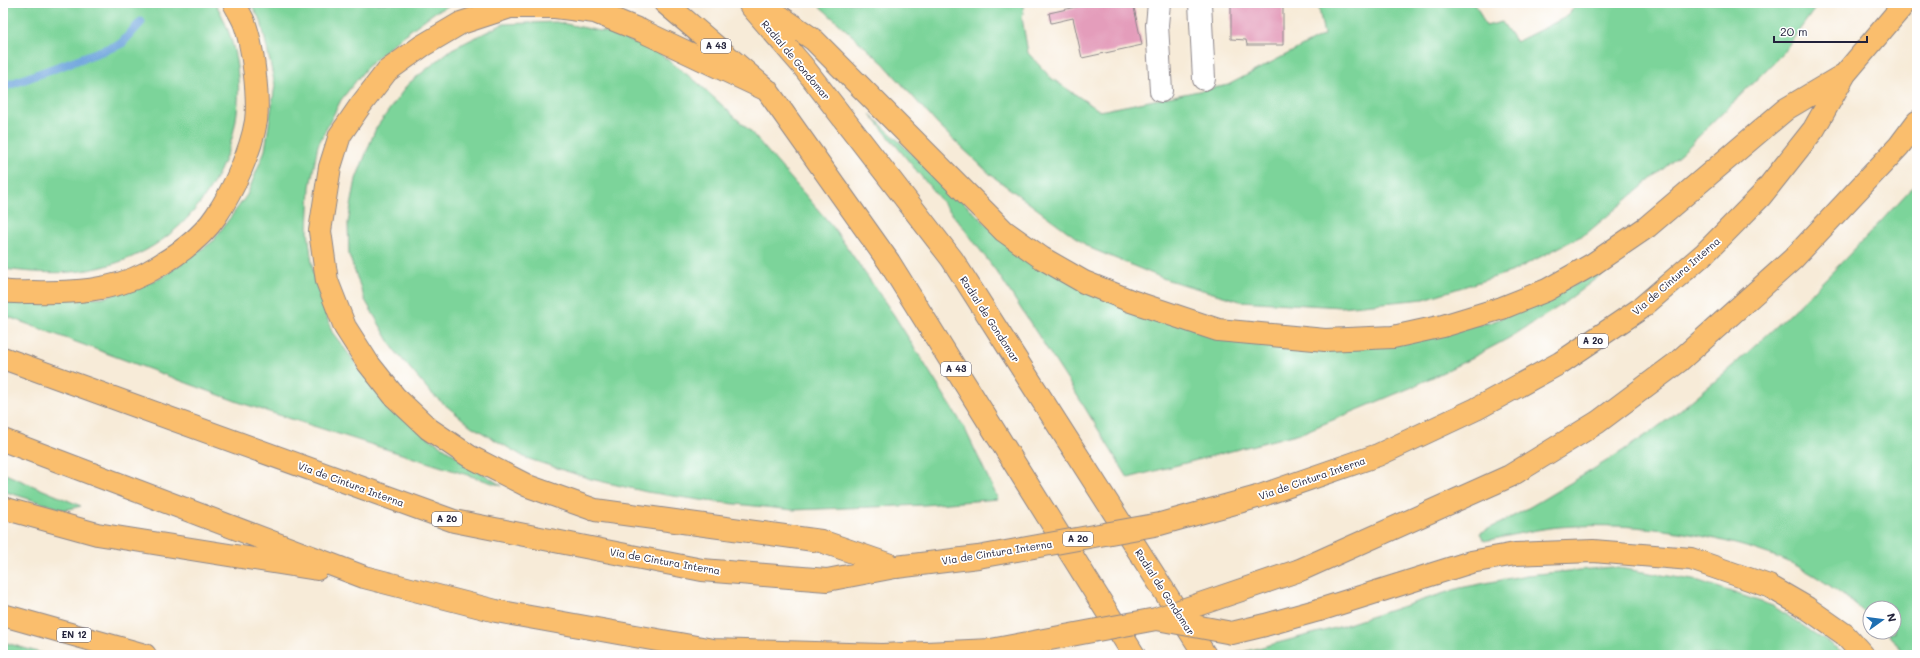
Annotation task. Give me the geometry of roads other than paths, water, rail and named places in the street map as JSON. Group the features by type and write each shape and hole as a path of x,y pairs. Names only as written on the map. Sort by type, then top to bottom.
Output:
{"main road":[{"path":"3,291 83,291 114,285 145,274 172,258 194,240 216,216 231,190 247,154 256,121 256,86 252,59 244,22 234,3"},
{"name":"A 43","path":"665,3 767,90 889,262 1134,655"},
{"name":"Radial de Gondomar","path":"748,3 802,65 952,259 1205,655"},
{"path":"762,3 814,40 1004,231 1042,258 1084,282 1131,301 1218,330 1325,340 1393,337 1443,326 1502,308 1547,290 1593,264 1647,227 1786,109 1845,74"},
{"name":"Via de Cintura Interna","path":"3,358 454,522 702,570 828,580 896,567 978,557 1160,524 1257,497 1378,455 1476,409 1560,363 1640,309 1705,253 1761,196 1814,129 1845,74 1905,3"},
{"path":"767,90 642,31 595,12 555,7 510,7 461,23 422,46 387,71 360,106 340,136 330,167 320,231 327,281 345,327 368,363 395,397 429,429 458,448 528,486 595,510 820,541 896,567"},
{"path":"3,440 364,576 496,611 713,650 882,654 991,650 1156,619 1300,570 1510,476 1598,422 1678,362 1793,259 1899,146 1917,122"},
{"path":"3,508 97,534 364,576"},
{"path":"1156,619 1232,633 1265,626 1319,610 1471,562 1515,554 1600,551 1690,559 1769,586 1808,608 1844,634 1863,655"},
{"name":"EN 12","path":"3,616 145,655"}],"street":[{"path":"1159,3 1158,25 1161,91"},
{"path":"1200,3 1204,79"}],"waterway":[{"path":"3,87 121,44 141,22"}]}
